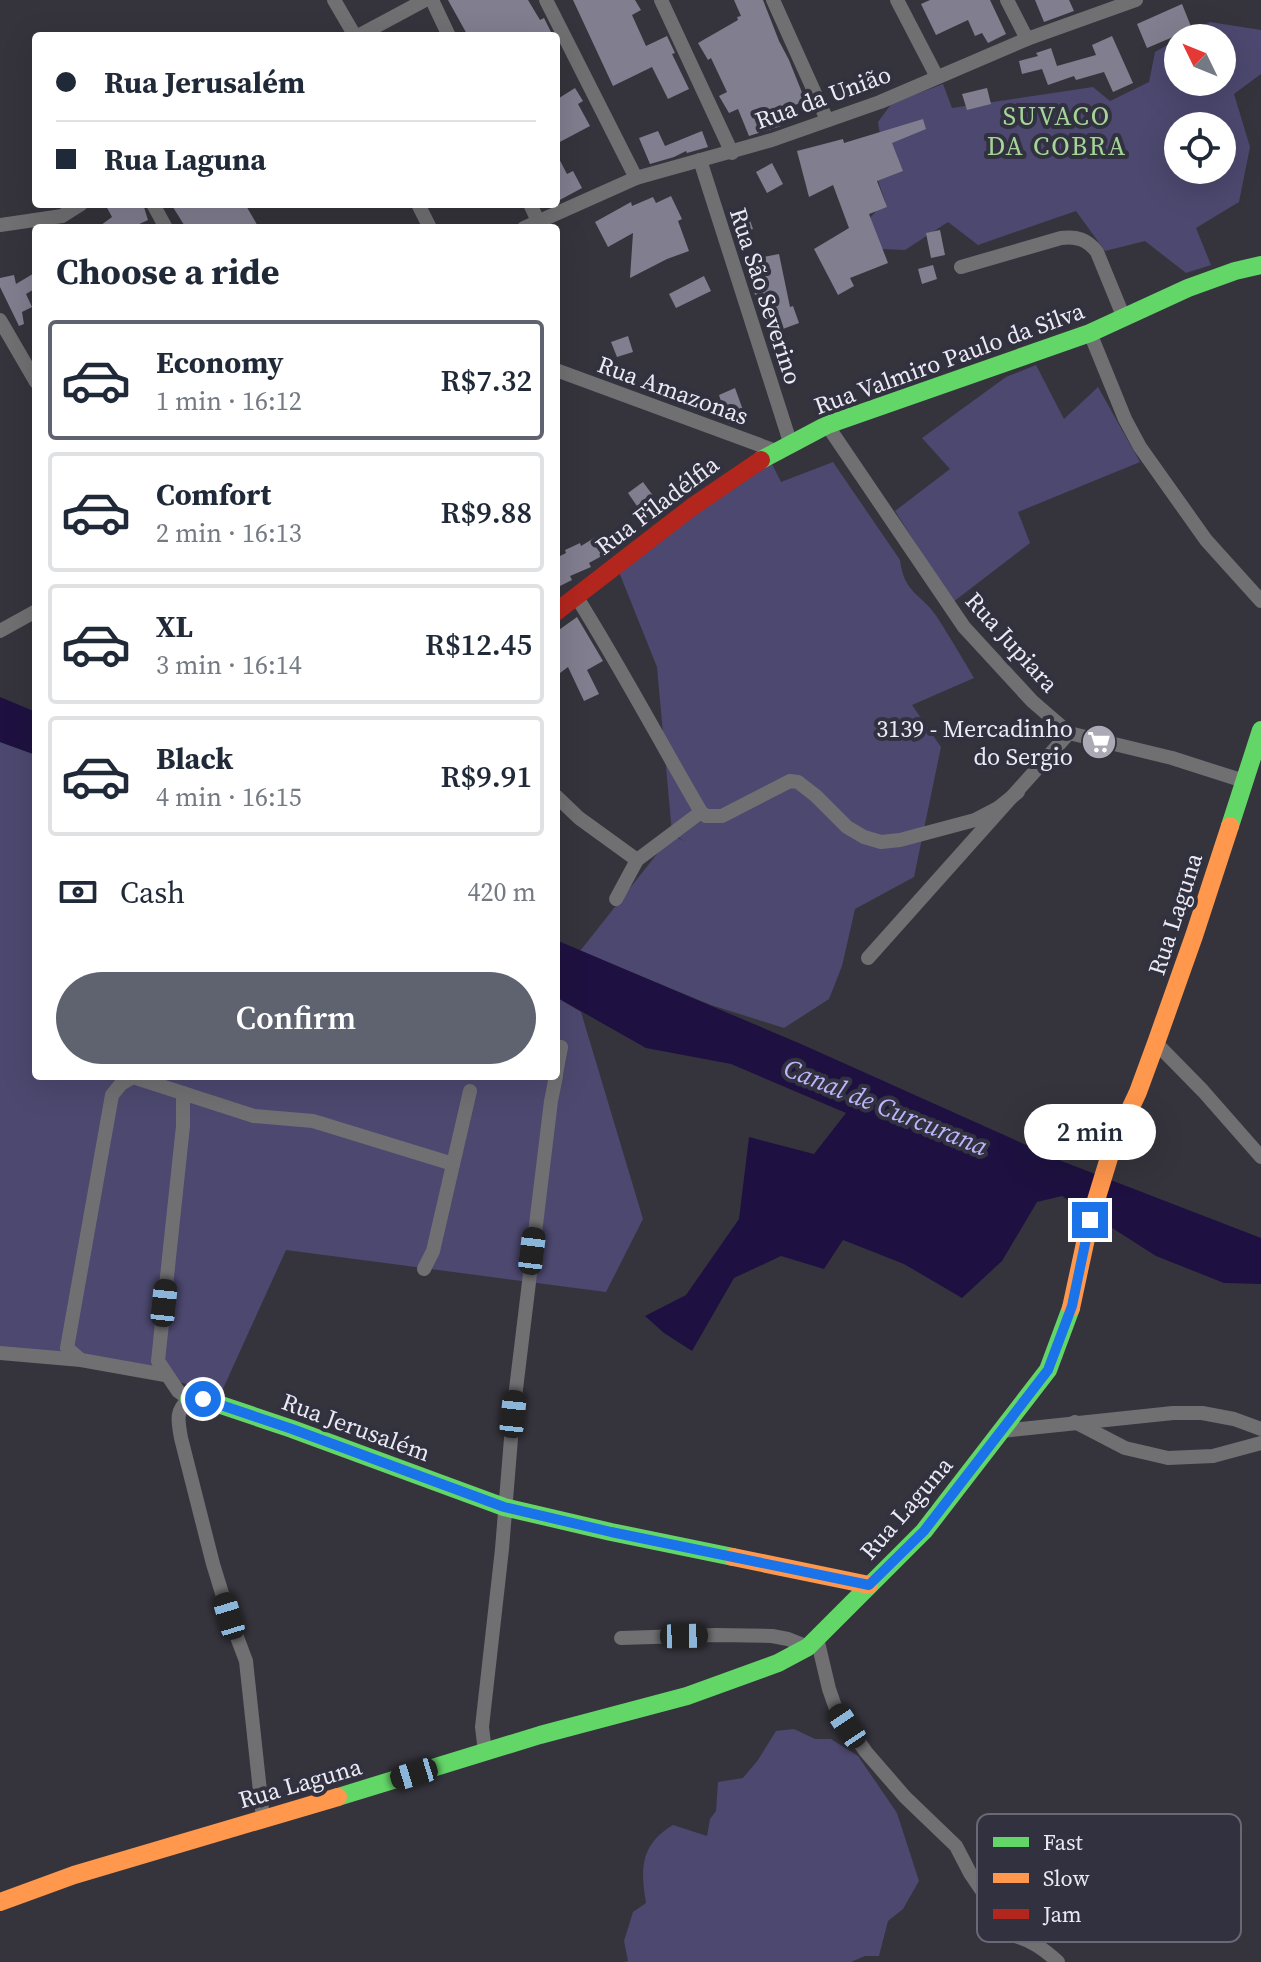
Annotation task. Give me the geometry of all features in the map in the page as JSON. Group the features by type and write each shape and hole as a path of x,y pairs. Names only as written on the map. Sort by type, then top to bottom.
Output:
{"street":[{"path":"334,0 354,32"},
{"path":"364,32 425,0"},
{"path":"432,0 447,32"},
{"path":"546,0 636,178"},
{"path":"661,0 732,153"},
{"path":"773,0 827,120"},
{"path":"897,0 937,77"},
{"path":"1007,0 1027,39"},
{"name":"Rua da União","path":"531,224 636,178 732,153 880,102 1027,39 1128,1"},
{"name":"Rua São Severino","path":"700,160 783,448"},
{"path":"0,225 65,222"},
{"name":"Rua Valmiro Paulo da Silva","path":"961,267 1061,238 1081,238 1097,252 1124,318"},
{"name":"Rua Valmiro Paulo da Silva","path":"783,448 827,425 1090,333 1188,288 1261,265"},
{"path":"0,320 32,375"},
{"path":"1090,333 1125,419 1140,447 1206,540 1261,601"},
{"name":"Rua Amazonas","path":"560,371 783,448"},
{"name":"Rua Jupiara","path":"827,425 964,627 1032,701 1069,733 1251,775"},
{"name":"Rua Filadélfia","path":"560,609 692,507 783,448"},
{"path":"576,596 706,816 722,816 790,781 798,782 847,827 881,842 975,820 998,808 1018,792"},
{"path":"0,631 32,613"},
{"name":"Rua Laguna","path":"0,1902 74,1875 540,1735 687,1696 778,1663 812,1642 924,1531 1048,1370 1072,1306 1090,1220 1112,1148 1156,1043 1251,775 1261,730"},
{"path":"868,958 1069,733"},
{"path":"560,800 579,818 637,860"},
{"path":"616,899 637,860 701,812"},
{"path":"1156,1043 1261,1157"},
{"path":"560,1053 561,1047"},
{"path":"81,1360 67,1348 112,1095 128,1080"},
{"path":"142,1080 254,1116 313,1121 453,1164"},
{"path":"485,1752 482,1727 504,1507 528,1281 555,1080"},
{"path":"424,1269 433,1251 470,1091"},
{"path":"183,1093 183,1126 158,1361 178,1391 189,1399 181,1407 179,1429 213,1564 246,1661 263,1819"},
{"path":"0,1353 81,1360 165,1375"},
{"name":"Rua Jerusalém","path":"189,1399 203,1399 292,1429 504,1507 869,1585"},
{"path":"1002,1431 1173,1413 1202,1413 1234,1419 1261,1429"},
{"path":"1075,1422 1125,1448 1168,1458 1213,1456 1261,1443"},
{"path":"621,1638 772,1636 812,1642 836,1709 866,1752 905,1797 956,1846 977,1883"},
{"path":"1032,1942 1058,1962"}],"shaded area":[{"path":"1236,26 1261,30 1261,74 1236,93"},
{"path":"1164,47 1164,96 1235,96 1250,147 1239,202 1196,228 1211,265 1186,273 1145,241 1105,251 1076,211 978,245 948,222 905,250 882,249 870,218 885,201 872,163 884,159 878,122 892,103 943,84 952,108 1093,87 1110,101 1149,82 1155,52"},
{"path":"1036,365 1064,419 1098,387 1140,462 1018,512 1030,543 953,602 895,511 950,469 922,438 1006,377"},
{"path":"833,462 900,560 905,580 937,617 974,678 912,705 941,747 914,877 855,909 842,966 829,999 784,1028 711,1005 580,951 672,835 684,841 672,833 657,667 619,572 741,481 772,464 781,482"},
{"path":"0,742 32,754 32,1080 560,1080 560,999 581,1012 643,1219 606,1292 286,1250 222,1391 0,1346"},
{"path":"794,1729 815,1739 831,1739 858,1756 897,1813 919,1881 903,1909 888,1921 879,1956 865,1956 851,1962 624,1962 628,1961 624,1941 633,1912 646,1903 643,1868 654,1840 673,1825 707,1836 710,1819 716,1811 718,1782 743,1778 776,1731"}],"water":[{"path":"0,697 32,710 32,754 0,742"},
{"name":"Canal de Curcurana","path":"560,942 801,1044 1064,1162 1261,1238 1261,1284 1224,1283 1156,1256 1062,1196 1037,1202 1002,1261 962,1298 904,1264 843,1240 824,1269 781,1256 734,1278 692,1351 645,1316 686,1295 739,1219 749,1137 814,1154 846,1113 731,1064 646,1048 560,999"}],"building":[{"path":"448,0 528,0 540,20 544,18 551,32 466,32"},
{"path":"573,0 635,0 641,10 632,15 646,46 667,36 689,89 668,99 652,67 613,86"},
{"path":"734,0 763,0 805,100 776,115 781,126 749,136 738,109 729,113 719,96 727,92 711,58 708,60 698,43 738,20 737,17 741,16"},
{"path":"930,0 990,0 1006,34 988,43 982,33 975,36 968,20 936,35 921,4"},
{"path":"1035,0 1069,0 1074,11 1044,22"},
{"path":"1182,4 1190,24 1164,24 1164,41 1147,48 1137,24"},
{"path":"1112,36 1133,83 1113,92 1104,72 1076,80 1074,76 1048,85 1042,69 1022,74 1019,61 1038,56 1036,53 1051,48 1057,66 1096,55 1092,45"},
{"path":"575,88 583,101 578,104 590,126 560,142 560,97"},
{"path":"987,88 991,104 967,110 962,94"},
{"path":"923,119 926,129 892,143 903,171 877,181 887,207 869,214 888,263 850,278 854,286 838,295 814,249 849,228 833,185 809,197 797,151 843,139 844,143"},
{"path":"658,131 665,146 702,131 708,147 650,164 639,138"},
{"path":"560,161 567,174 573,171 582,188 560,200"},
{"path":"772,163 783,184 767,193 756,172"},
{"path":"671,196 682,219 678,221 689,251 630,278 633,233 608,247 595,222 631,202 632,206 653,197 656,203"},
{"path":"107,208 144,208 148,220 140,224 102,224 112,217"},
{"path":"174,208 247,208 257,224 184,224"},
{"path":"747,212 753,229 739,235 733,218"},
{"path":"940,230 945,255 931,258 926,233"},
{"path":"779,254 790,307 793,306 799,323 772,333 759,294 755,295 748,260"},
{"path":"933,265 937,279 922,284 918,269"},
{"path":"32,274 32,290 26,294 32,307 22,312 24,324 19,326 0,287 0,278 14,275 16,284"},
{"path":"704,276 711,291 676,308 669,294"},
{"path":"628,336 633,352 617,357 611,342"},
{"path":"661,380 677,391 670,401 651,394"},
{"path":"735,388 748,424 740,427 728,423 719,395"},
{"path":"643,482 654,497 639,509 628,493"},
{"path":"599,535 609,552 589,563 591,567 570,576 572,580 560,586 560,556 566,553 565,550 580,543 581,546"},
{"path":"577,617 603,661 587,670 599,694 584,701 568,667 560,673 560,629"}],"traffic: fast":[{"path":"761,460 827,425 1090,333 1188,288 1261,265"},
{"path":"1230,826 1261,730"},
{"path":"338,1797 540,1735 687,1696 778,1663 808,1647 924,1531 1048,1370 1071,1308"},
{"path":"189,1399 203,1399 292,1429 504,1507 733,1557"}],"traffic: slow":[{"path":"1071,1308 1090,1220 1112,1148 1156,1043 1230,826"},
{"path":"733,1557 869,1585"},
{"path":"0,1902 74,1875 338,1797"}],"traffic: jam":[{"path":"560,609 692,507 761,460"}],"place":[{"name":"3139 - Mercadinho do Sergio","path":"1099,742"}],"district":[{"name":"SUVACO DA COBRA","path":"1057,131"}],"route":[{"path":"203,1399 504,1507 869,1585 924,1531 1048,1370 1072,1306 1090,1220"}]}
